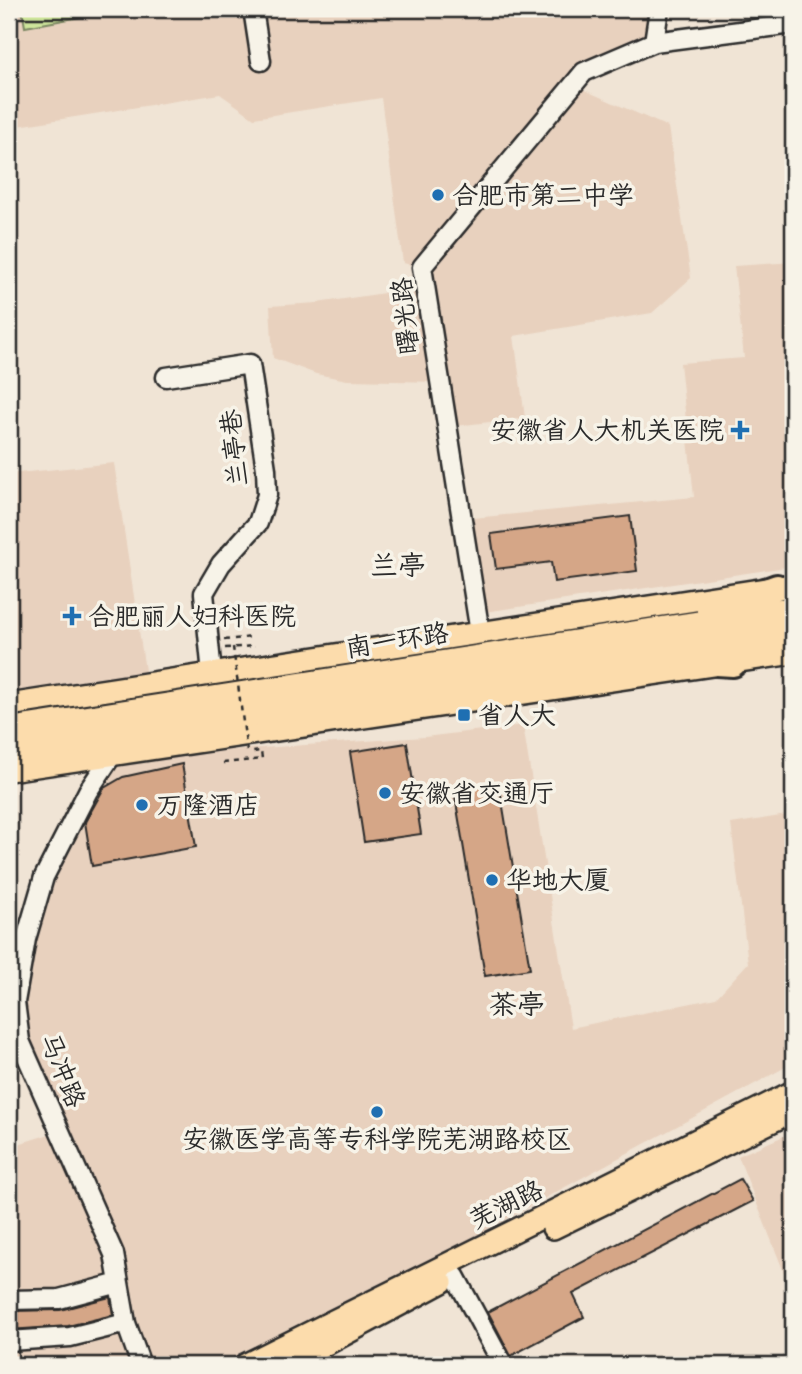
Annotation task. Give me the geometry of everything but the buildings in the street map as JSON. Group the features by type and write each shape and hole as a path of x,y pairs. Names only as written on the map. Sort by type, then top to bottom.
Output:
{"highway":[{"path":"648,632 785,586"},
{"name":"南一环路","path":"9,730 648,632 728,643 793,609"},
{"name":"南一环路","path":"9,751 793,633"}],"main road":[{"path":"9,705 785,586"},
{"path":"9,771 110,758 728,643 793,653"},
{"name":"芜湖路","path":"245,1365 793,1092"},
{"name":"芜湖路","path":"287,1365 455,1276 793,1111"}],"street":[{"path":"253,9 261,61"},
{"path":"654,42 659,9"},
{"name":"曙光路","path":"480,633 422,267 584,72 654,42 793,24"},
{"name":"兰亭巷","path":"166,377 250,364 256,399 267,495 258,523 220,564 204,593 212,674"},
{"name":"马冲路","path":"110,758 88,791 44,877 26,939 15,1002 20,1041 114,1254 126,1323 141,1365"},
{"path":"455,1276 503,1365"},
{"path":"9,1300 60,1299 119,1283"},
{"path":"9,1341 71,1337 126,1323"}],"path":[{"path":"217,641 252,637"},
{"path":"218,648 255,646"},
{"path":"223,763 262,759 261,751 247,752 233,647"}],"shaded area":[{"path":"9,9 659,9 654,42 573,85 668,127 691,278 652,313 514,336 525,418 447,427 440,382 347,380 316,374 273,358 270,306 317,303 425,287 421,267 403,263 381,98 254,118 220,94 18,126 9,76"},
{"path":"793,262 793,566 478,613 462,519 694,497 680,363 744,358 734,266"},
{"name":"合肥丽人妇科医院","path":"114,463 147,684 9,705 9,474"},
{"name":"安徽医学高等专科学院芜湖路校区","path":"523,725 571,1028 716,998 748,963 731,824 793,814 793,1063 238,1365 9,1365 9,1341 125,1323 118,1283 9,1300 9,1147 59,1131 15,1002 44,877 110,758 425,737"},
{"path":"793,1132 793,1295 738,1156"}],"green space":[{"path":"22,9 124,9 25,27"}],"place":[{"name":"合肥市第二中学","path":"438,195"},
{"name":"安徽省人大机关医院","path":"740,430"},
{"name":"合肥丽人妇科医院","path":"72,616"},
{"name":"省人大","path":"464,715"},
{"name":"安徽省交通厅","path":"385,793"},
{"name":"万隆酒店","path":"142,805"},
{"name":"华地大厦","path":"492,880"},
{"name":"安徽医学高等专科学院芜湖路校区","path":"377,1112"}],"district":[{"name":"兰亭","path":"398,565"},
{"name":"茶亭","path":"517,1004"}]}
